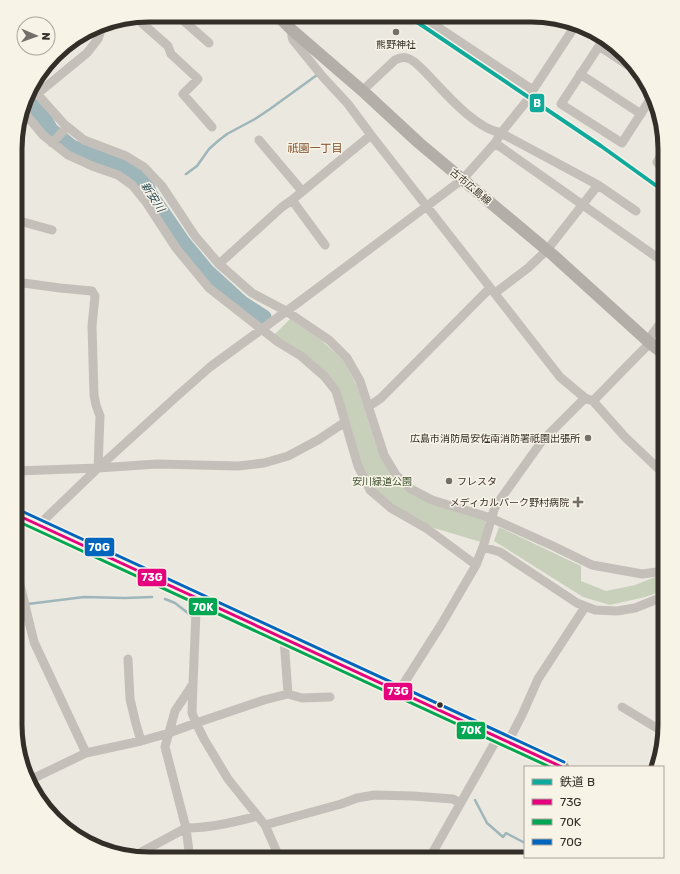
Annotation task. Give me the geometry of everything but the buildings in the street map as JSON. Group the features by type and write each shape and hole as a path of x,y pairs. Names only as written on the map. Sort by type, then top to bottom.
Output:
{"highway":[{"path":"22,517 560,766"}],"main road":[{"name":"古市広島線","path":"285,22 362,90 419,143 547,250 658,349"}],"street":[{"path":"185,22 209,43"},
{"path":"437,22 532,90"},
{"path":"140,23 168,46 171,54 198,78 183,94 212,126"},
{"path":"40,525 98,468 216,362 463,179 495,143 501,133 529,98 532,90 573,29"},
{"path":"292,30 293,40 323,77 348,104 426,207 493,290 560,377 589,400 658,468"},
{"path":"38,88 87,53 98,39 100,32"},
{"path":"601,43 561,104 622,144 648,102"},
{"path":"599,46 623,62"},
{"path":"362,90 395,60 400,58 408,58 418,65 462,109 480,124 494,132 501,133 598,185 636,210"},
{"path":"580,74 641,114"},
{"path":"36,93 66,128 84,140 126,156 144,166 162,186 195,236 219,264 252,293 286,311 329,340 347,358 360,381 384,455 396,475 411,490 432,500 492,518 592,565 642,574 658,572"},
{"path":"26,115 43,135 54,141 68,155 92,166 118,175 132,185 146,202 176,248 209,288 278,342 301,356 324,376 336,391 358,466 370,490 391,508 426,528 476,565"},
{"path":"54,141 66,128"},
{"path":"219,264 282,207 371,135"},
{"path":"259,140 302,191"},
{"path":"495,143 658,258"},
{"path":"368,407 381,398 493,290 528,268 547,250 598,185"},
{"path":"292,200 325,245"},
{"path":"22,222 52,230"},
{"path":"22,283 92,291 95,296 93,334 94,396 100,416 98,468"},
{"path":"399,691 441,625 476,565 497,504 542,441 634,359 650,343 651,336 658,326"},
{"path":"22,471 157,464 238,466 288,456 318,440 345,422"},
{"path":"483,547 500,552 577,603 595,610 617,611 635,608 658,599"},
{"path":"22,593 34,642 86,753"},
{"path":"201,600 196,612 192,713 204,739 228,779 258,816 277,852"},
{"path":"433,852 460,803 522,715 538,679 585,606"},
{"path":"284,639 288,694"},
{"path":"128,659 130,699 141,741"},
{"path":"189,852 186,828 165,747 175,711 193,684"},
{"path":"34,778 86,753 141,741 168,733 196,722 264,700 288,694 302,698 330,697"},
{"path":"622,707 658,729"},
{"path":"264,825 341,804 357,798 375,795 454,799 460,803"},
{"path":"141,852 186,828 222,825 258,816"}],"green space":[{"name":"安川緑道公園","path":"290,319 321,340 344,361 357,386 375,442 390,473 411,494 486,520 481,542 434,528 396,508 371,489 358,456 338,391 274,335"},
{"path":"499,527 581,566 581,581 606,591 635,585 658,576 658,592 610,605 583,597 494,541"}],"waterway":[{"path":"186,174 197,166 209,149 227,134 255,119 317,75"},
{"name":"新安川","path":"31,103 45,119 51,130 72,147 132,170 146,183 150,194 183,242 207,271 242,303 264,317"},
{"name":"新安川","path":"146,183 152,182"},
{"path":"28,603 84,597 152,597"},
{"path":"165,599 175,603 193,617"},
{"path":"475,800 487,823 503,837 506,833 524,842"}],"rail line":[{"name":"B","path":"417,22 601,146 658,187"}],"transit line":[{"name":"70G","path":"22,511 564,762"},
{"name":"73G","path":"22,517 560,766"},
{"name":"70K","path":"22,523 548,766"}],"place":[{"name":"熊野神社","path":"396,32"},
{"name":"広島市消防局安佐南消防署祇園出張所","path":"588,438"},
{"name":"フレスタ","path":"449,481"},
{"name":"メディカルパーク野村病院","path":"578,502"}],"district":[{"name":"祇園一丁目","path":"315,148"}]}
